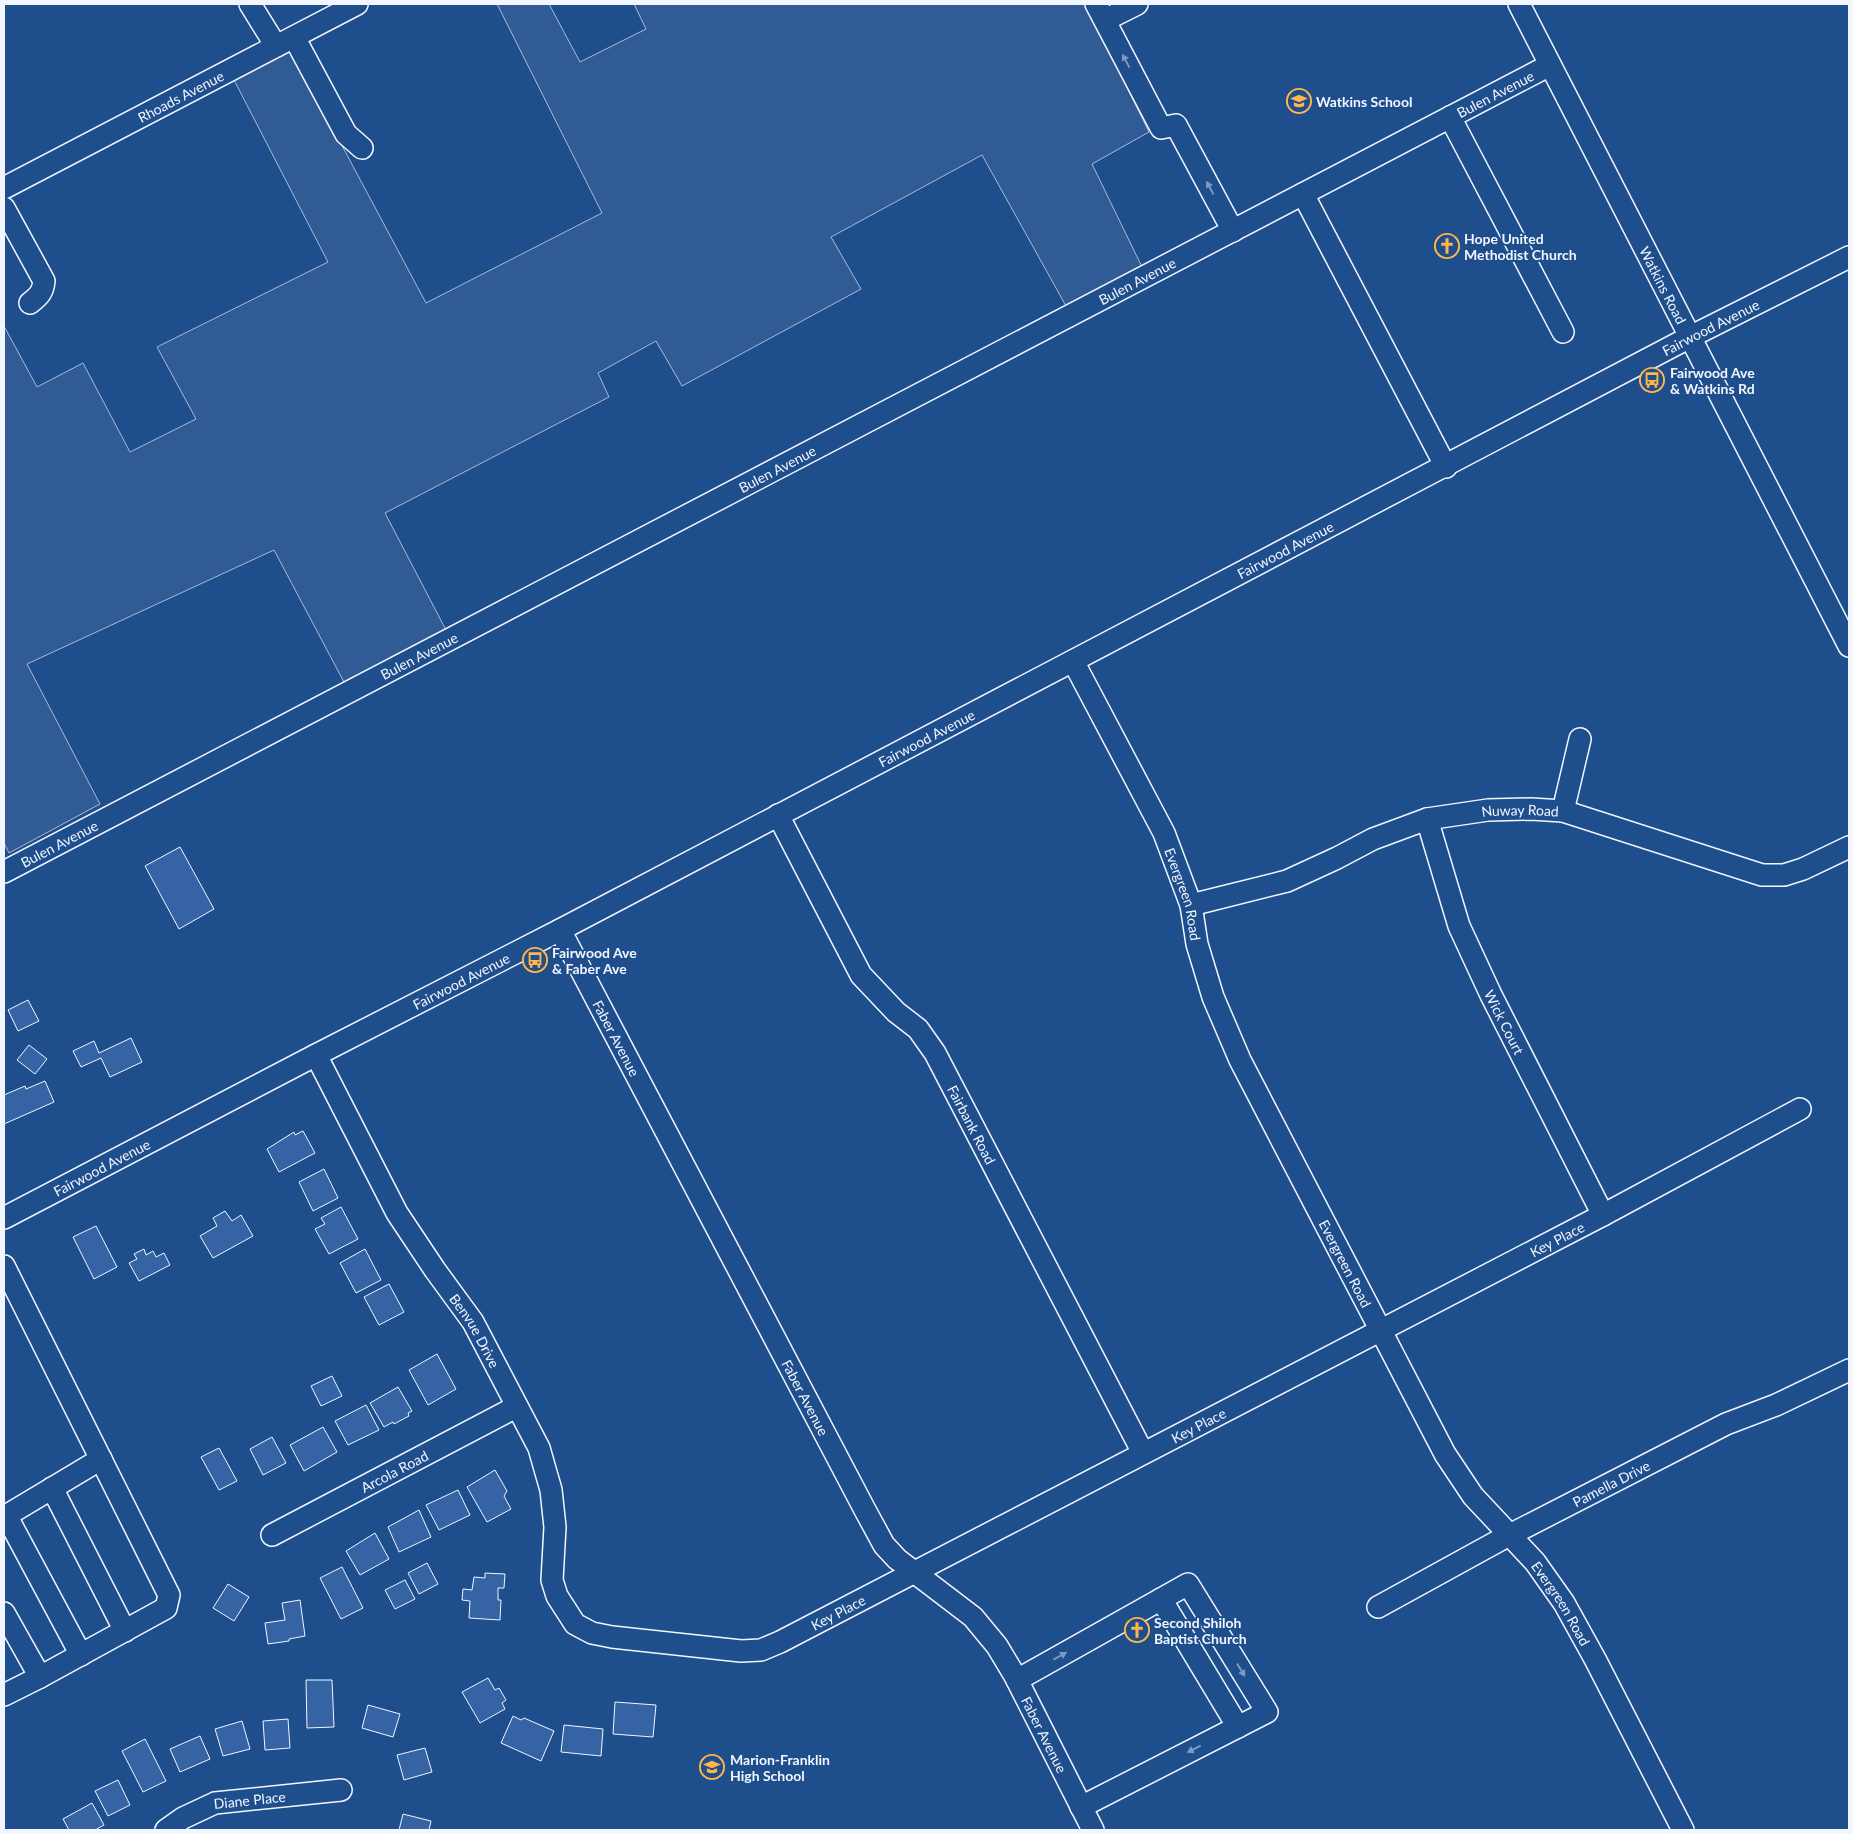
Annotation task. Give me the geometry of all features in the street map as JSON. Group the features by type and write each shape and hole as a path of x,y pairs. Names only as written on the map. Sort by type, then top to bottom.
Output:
{"street":[{"path":"250,4 285,41 346,134 362,148"},
{"name":"Rhoads Avenue","path":"4,188 285,41 334,9 357,4"},
{"path":"1137,4 1100,12 1161,128 1176,125 1233,231"},
{"name":"Watkins Road","path":"1519,4 1849,646"},
{"name":"Bulen Avenue","path":"4,872 1550,65"},
{"path":"1450,117 1563,332"},
{"path":"1303,194 1446,466"},
{"path":"4,208 44,280 43,289 39,296 30,303"},
{"name":"Fairwood Avenue","path":"4,1218 560,930 778,814 1690,338 1849,257"},
{"name":"Evergreen Road","path":"1073,661 1164,833 1191,905 1197,944 1213,997 1240,1060 1380,1330 1445,1454 1473,1496 1535,1562 1564,1603 1596,1659 1683,1830"},
{"path":"1564,811 1580,739"},
{"name":"Nuway Road","path":"1191,905 1287,882 1374,839 1427,820 1488,810 1531,809 1564,811 1762,876 1784,875 1804,869 1849,847"},
{"name":"Fairbank Road","path":"778,814 861,975 896,1012 918,1029 935,1052 1143,1453"},
{"name":"Wick Court","path":"1427,820 1459,926 1491,995 1603,1214"},
{"name":"Faber Avenue","path":"560,930 884,1545 897,1559 973,1617 997,1646 1017,1680 1093,1830"},
{"name":"Benvue Drive","path":"316,1055 397,1213 473,1322 538,1448 551,1490 555,1527 552,1580 557,1596 575,1624"},
{"name":"Key Place","path":"575,1624 592,1633 612,1638 741,1651 761,1650 1603,1214 1800,1109"},
{"path":"4,1695 40,1678 166,1608 169,1595 101,1459 6,1277"},
{"name":"Pamella Drive","path":"1378,1607 1726,1424 1776,1405 1849,1370"},
{"name":"Arcola Road","path":"272,1535 516,1407"},
{"path":"81,1655 5,1516 101,1459"},
{"path":"52,1488 125,1631"},
{"path":"1017,1680 1188,1584 1267,1712 1081,1807"},
{"path":"1161,1599 1238,1727"},
{"path":"4,1613 40,1678"},
{"name":"Diane Place","path":"166,1830 183,1818 215,1804 341,1790"}],"shaded area":[{"path":"497,4 549,4 580,62 646,29 634,4 1086,4 1149,132 1092,164 1142,267 1066,306 982,155 831,237 861,289 682,386 656,341 598,373 609,397 385,513 447,632 345,684 274,550 27,664 100,804 9,853 4,843 4,326 37,387 83,363 130,452 196,419 157,347 328,262 234,80 291,50 426,303 602,213"}],"building":[{"path":"180,847 214,909 179,929 145,866"},
{"path":"28,1000 39,1021 18,1031 8,1010"},
{"path":"131,1038 142,1062 110,1077 101,1058 81,1067 73,1051 94,1041 99,1053"},
{"path":"29,1045 47,1059 35,1074 17,1060"},
{"path":"45,1081 54,1102 4,1124 4,1095 25,1086 26,1089"},
{"path":"303,1131 315,1153 279,1172 267,1149 294,1132 295,1135"},
{"path":"324,1169 338,1198 313,1211 299,1182"},
{"path":"341,1207 358,1239 329,1254 315,1229 325,1224 321,1218"},
{"path":"225,1211 232,1221 241,1215 253,1236 213,1258 200,1236 217,1226 213,1218"},
{"path":"96,1226 117,1267 94,1279 73,1237"},
{"path":"144,1249 146,1255 153,1251 156,1257 164,1253 170,1265 139,1281 129,1263 137,1259 134,1254"},
{"path":"365,1249 381,1280 356,1293 340,1263"},
{"path":"389,1284 404,1312 379,1325 364,1297"},
{"path":"437,1354 456,1389 428,1405 409,1370"},
{"path":"332,1376 342,1396 321,1406 311,1386"},
{"path":"398,1387 412,1411 408,1413 409,1416 384,1427 370,1403"},
{"path":"366,1405 379,1430 348,1445 335,1421"},
{"path":"323,1427 337,1452 304,1471 290,1445"},
{"path":"272,1437 286,1463 263,1475 250,1449"},
{"path":"219,1448 237,1481 219,1490 201,1457"},
{"path":"495,1470 507,1491 504,1496 511,1509 487,1522 467,1487"},
{"path":"458,1490 470,1515 439,1530 426,1505"},
{"path":"419,1510 431,1537 399,1552 388,1527"},
{"path":"375,1533 389,1559 360,1575 346,1551"},
{"path":"427,1563 438,1584 419,1594 408,1573"},
{"path":"342,1567 363,1608 341,1619 320,1578"},
{"path":"485,1573 505,1574 504,1588 498,1588 498,1600 501,1600 500,1620 469,1618 470,1601 462,1600 463,1589 472,1590 474,1577 485,1578"},
{"path":"405,1580 415,1599 395,1609 385,1590"},
{"path":"228,1584 249,1597 234,1621 213,1608"},
{"path":"300,1600 305,1636 289,1639 289,1641 268,1644 265,1623 285,1620 282,1603"},
{"path":"488,1678 495,1690 499,1688 506,1700 502,1703 505,1709 480,1723 462,1692"},
{"path":"306,1680 332,1680 334,1727 307,1728"},
{"path":"615,1702 656,1705 653,1737 613,1734"},
{"path":"368,1705 400,1714 393,1737 362,1728"},
{"path":"513,1716 521,1720 524,1718 554,1731 541,1761 501,1743"},
{"path":"288,1719 290,1748 265,1750 263,1721"},
{"path":"242,1721 250,1749 223,1756 215,1729"},
{"path":"564,1725 603,1729 601,1756 561,1752"},
{"path":"200,1736 210,1759 180,1772 170,1749"},
{"path":"145,1739 166,1781 143,1792 122,1751"},
{"path":"425,1748 432,1772 404,1780 397,1755"},
{"path":"118,1780 130,1805 108,1816 95,1791"},
{"path":"92,1803 104,1825 95,1830 69,1830 63,1819"},
{"path":"403,1814 431,1821 429,1830 399,1830"}],"place":[{"name":"Watkins School","path":"1299,101"},
{"name":"Hope United Methodist Church","path":"1447,246"},
{"name":"Fairwood Ave & Watkins Rd","path":"1652,380"},
{"name":"Fairwood Ave & Faber Ave","path":"535,960"},
{"name":"Second Shiloh Baptist Church","path":"1137,1630"},
{"name":"Marion-Franklin High School","path":"712,1767"}]}
